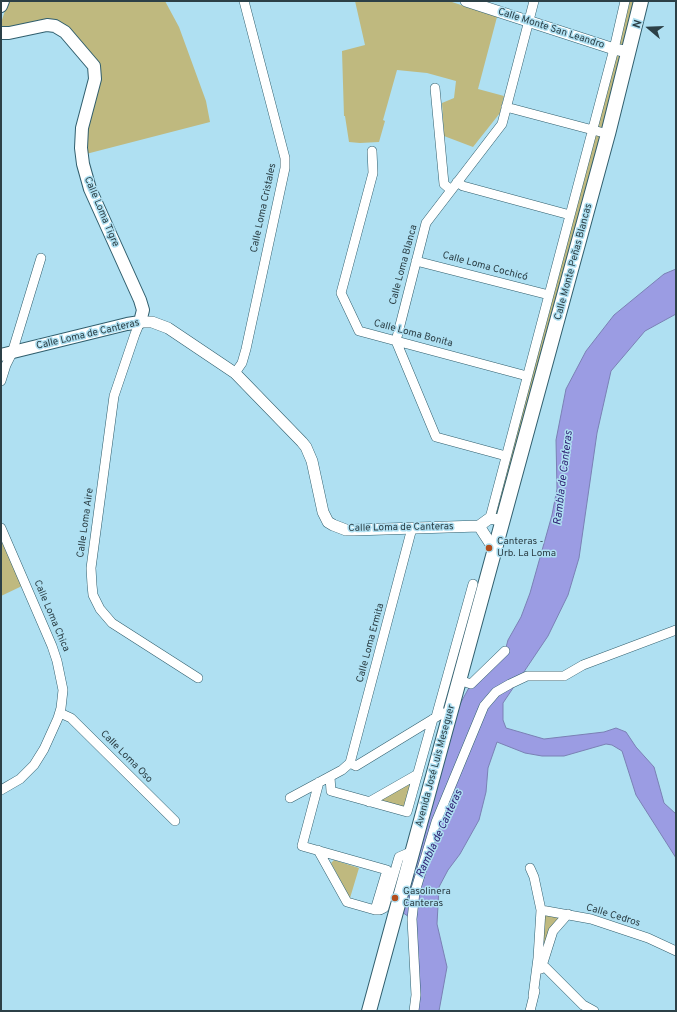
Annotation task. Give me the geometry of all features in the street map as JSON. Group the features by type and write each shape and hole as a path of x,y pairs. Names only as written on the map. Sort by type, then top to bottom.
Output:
{"main road":[{"path":"1,6 2,1"},
{"name":"Calle Monte Peñas Blancas","path":"496,520 608,134 642,1"},
{"name":"Calle Loma Tigre","path":"1,33 9,33 47,25 55,26 65,32 94,66 95,79 82,128 81,148 83,164 90,189 140,300 143,314 140,322"},
{"name":"Calle Loma de Canteras","path":"7,354 140,322"},
{"name":"Avenida José Luis Meseguer","path":"369,1011 413,851 440,717 460,680 497,545 496,520"}],"street":[{"name":"Calle Loma Cristales","path":"235,373 242,363 246,349 286,158 244,1"},
{"name":"Calle Monte San Leandro","path":"466,1 614,49 629,52"},
{"name":"Calle Loma Blanca","path":"396,341 426,223 502,124 534,1"},
{"name":"Calle Monte Peñas Blancas","path":"496,520 506,456 614,49 625,1"},
{"path":"435,88 444,184 451,190"},
{"path":"506,107 608,134"},
{"name":"Calle Loma Bonita","path":"372,151 373,173 341,293 358,331 527,376"},
{"path":"458,182 464,186 570,215"},
{"path":"1,381 6,365 7,354 41,258"},
{"name":"Calle Loma Cochicó","path":"416,261 549,295"},
{"name":"Calle Loma de Canteras","path":"140,322 152,322 168,328 235,373 306,447 312,461 323,512 328,522 346,530 479,526"},
{"name":"Calle Loma Aire","path":"140,322 114,396 91,568 93,594 100,609 112,623 198,678"},
{"path":"396,341 436,437 506,456"},
{"path":"496,520 479,526 490,543 497,545"},
{"name":"Calle Loma Chica","path":"1,528 50,640 57,661 63,690 60,713 56,726 34,765 20,779 1,790"},
{"name":"Calle Loma Ermita","path":"350,763 412,528"},
{"path":"330,777 331,791 407,812 418,774 440,717 473,584"},
{"path":"414,1011 416,995 412,920 415,892 436,822 484,706 496,692 527,676 564,676 583,665 676,630"},
{"path":"460,680 471,684 505,651"},
{"name":"Calle Loma Oso","path":"60,713 71,718 174,821"},
{"path":"290,798 342,770 350,763 356,766 440,717"},
{"path":"369,802 418,774"},
{"path":"320,782 302,846 387,870 375,910"},
{"path":"318,850 347,902 375,910 384,908 399,857 413,851"},
{"path":"530,868 534,877 542,910 533,996"},
{"name":"Calle Cedros","path":"542,910 591,918 648,938 676,951"},
{"path":"530,1011 541,966 554,931 568,914"},
{"path":"541,966 545,967 583,1005 594,1011"}],"shaded area":[{"path":"8,1 165,1 179,27 206,101 210,122 86,154 85,135 99,80 67,29 3,28 1,23"},
{"path":"355,1 449,1 497,17 478,89 504,96 500,113 473,147 444,136 442,103 454,98 456,81 427,73 397,70 383,120 385,121 379,142 349,142 344,116 342,51 365,45"},
{"path":"625,1 641,1 503,521 490,518"},
{"path":"1,537 22,586 1,596"},
{"path":"418,774 407,812 369,802"},
{"path":"334,860 359,868 350,898 331,863"},
{"path":"541,910 568,914 538,958"}],"water":[{"name":"Rambla de Canteras","path":"676,269 676,314 645,331 611,371 597,433 579,558 568,595 548,636 503,703 503,720 506,728 544,739 604,732 616,728 626,732 636,747 654,767 664,803 676,814 676,858 636,795 622,751 612,745 606,744 564,756 542,756 525,753 497,742 488,768 486,792 479,820 439,887 437,924 447,967 439,1011 411,1011 413,996 409,917 402,912 454,715 471,684 505,651 508,640 521,617 530,593 552,515 557,489 556,440 566,389 586,351 614,315 664,274"}],"place":[{"name":"Canteras - Urb. La Loma","path":"489,548"},
{"name":"Gasolinera Canteras","path":"395,898"}]}
